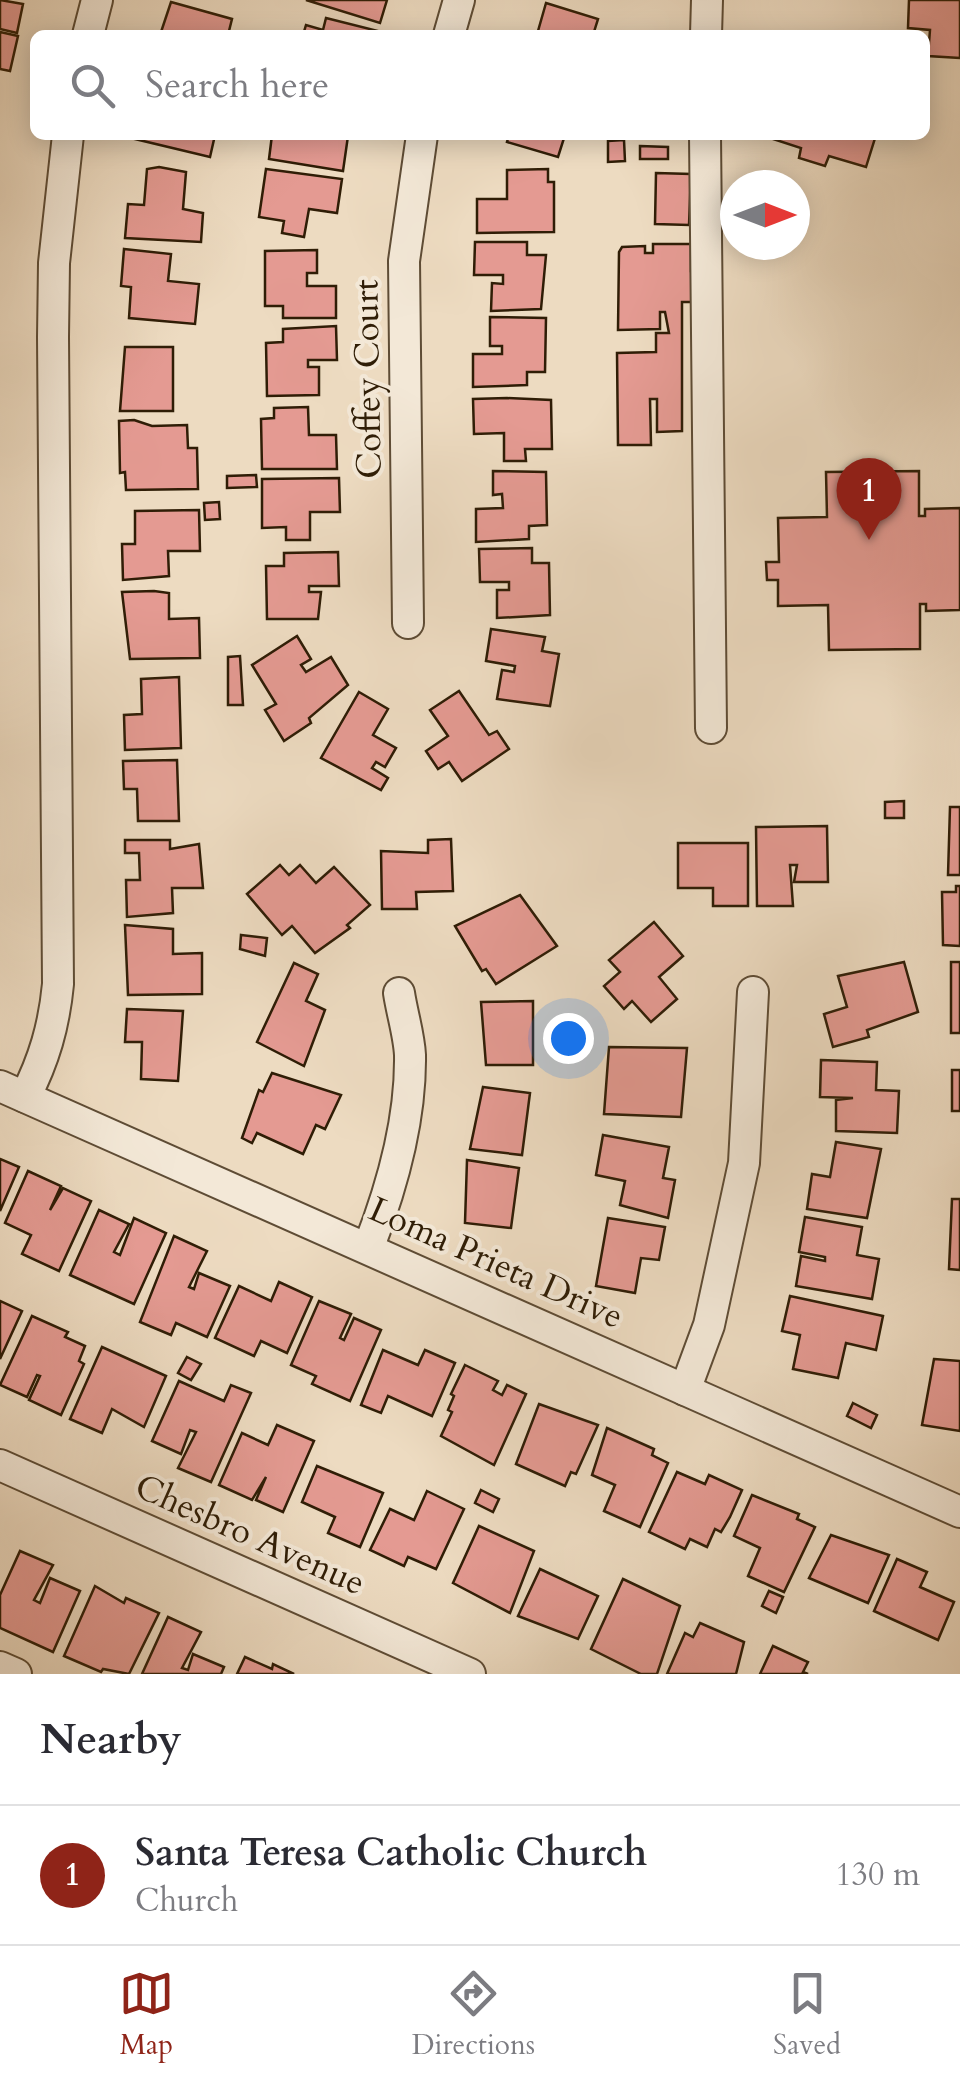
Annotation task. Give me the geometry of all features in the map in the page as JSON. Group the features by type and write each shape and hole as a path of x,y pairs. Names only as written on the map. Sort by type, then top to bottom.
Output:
{"street":[{"path":"89,30 98,0"},
{"path":"450,30 459,0"},
{"path":"706,0 706,30"},
{"path":"12,1091 42,1064 54,1024 58,984 53,337 54,262 67,140"},
{"name":"Coffey Court","path":"408,623 404,261 421,140"},
{"path":"705,140 711,728"},
{"path":"685,1390 709,1325 744,1163 754,992"},
{"path":"370,1246 390,1193 402,1126 410,1054 399,993"},
{"name":"Loma Prieta Drive","path":"12,1091 370,1246 960,1512"},
{"name":"Chesbro Avenue","path":"0,1465 470,1674"},
{"path":"0,1667 16,1674"}],"building":[{"path":"0,0 23,4 17,33 0,29"},
{"path":"306,0 387,0 380,23"},
{"path":"909,0 960,0 960,58 930,56 930,30 908,28"},
{"path":"171,2 232,19 229,30 162,30"},
{"path":"546,3 598,19 595,30 538,30"},
{"path":"326,18 374,30 323,30"},
{"path":"0,32 18,36 10,71 0,69"},
{"path":"139,140 214,140 210,157"},
{"path":"271,140 347,140 343,171 269,159"},
{"path":"508,140 563,140 558,157"},
{"path":"624,140 625,161 608,162 608,141"},
{"path":"776,140 874,140 866,167 829,156 825,166 799,158 801,148"},
{"path":"640,146 668,147 668,159 640,159"},
{"path":"147,169 186,172 183,209 203,213 201,242 125,238 128,204 144,205"},
{"path":"266,169 342,179 337,213 309,209 304,237 282,233 284,221 259,217"},
{"path":"548,169 548,182 554,182 554,232 477,233 477,199 507,199 507,170"},
{"path":"656,173 691,174 689,225 655,224"},
{"path":"475,242 527,242 527,255 546,255 541,309 491,311 492,283 503,284 503,275 474,275"},
{"path":"653,244 691,244 695,302 682,302 682,431 657,432 657,399 650,399 651,445 618,445 617,353 656,352 656,333 669,333 665,312 660,312 660,329 618,330 619,252 622,247 645,246 645,253 653,253"},
{"path":"124,249 171,254 168,281 199,284 195,324 129,318 131,287 121,286"},
{"path":"317,250 317,273 307,273 307,286 336,286 336,318 283,318 283,306 265,306 265,251"},
{"path":"490,317 546,318 545,372 527,372 527,385 473,387 473,354 502,354 502,346 490,346"},
{"path":"336,326 337,360 308,360 308,367 319,367 319,395 267,396 266,343 283,342 283,329"},
{"path":"125,347 173,347 173,411 120,411"},
{"path":"473,399 551,400 552,449 525,449 526,461 504,461 504,433 474,434"},
{"path":"308,407 309,435 336,435 337,469 262,469 261,419 274,418 274,408"},
{"path":"134,420 152,426 187,425 188,448 197,448 198,489 126,490 125,472 120,473 119,421"},
{"path":"493,471 546,472 547,525 529,526 529,539 476,542 476,509 503,508 502,494 493,495"},
{"path":"919,471 919,516 925,516 925,509 960,508 960,610 926,611 926,604 920,604 920,649 829,650 828,605 778,606 778,580 767,580 766,562 779,562 778,518 827,517 826,472"},
{"path":"256,475 257,487 227,488 227,476"},
{"path":"339,478 340,512 310,512 310,540 286,540 286,527 262,528 262,479"},
{"path":"219,502 220,519 205,520 204,503"},
{"path":"199,510 200,551 168,551 169,576 123,580 122,544 135,544 135,511"},
{"path":"532,548 532,563 549,563 550,615 497,618 497,590 509,590 509,582 480,582 479,549"},
{"path":"338,552 339,586 309,586 309,592 321,592 318,619 267,619 266,566 284,566 284,553"},
{"path":"122,592 169,593 169,619 199,618 200,658 130,659"},
{"path":"491,629 545,637 542,651 559,654 550,706 497,699 502,670 514,672 515,666 486,661"},
{"path":"297,636 311,659 301,665 306,672 331,657 348,685 309,718 311,723 284,741 265,710 276,704 252,665"},
{"path":"240,656 243,705 228,705 228,657"},
{"path":"179,677 181,748 125,750 124,715 142,714 141,679"},
{"path":"459,691 489,735 497,731 509,749 462,781 449,762 438,769 426,751 448,736 430,710"},
{"path":"359,692 388,709 373,735 396,748 385,767 376,762 372,768 388,778 381,790 321,758"},
{"path":"177,760 179,821 138,821 137,789 124,789 123,761"},
{"path":"904,801 904,818 885,818 885,802"},
{"path":"950,807 960,807 960,875 948,875"},
{"path":"827,826 828,882 794,882 797,865 790,865 793,906 757,906 756,827"},
{"path":"451,839 453,891 416,892 417,909 382,909 381,851 428,853 428,840"},
{"path":"125,840 170,840 170,849 199,844 203,888 172,888 173,913 127,917 126,880 140,880 139,853 125,853"},
{"path":"678,843 748,843 748,906 713,906 713,888 678,888"},
{"path":"280,865 289,875 300,865 316,883 334,867 370,905 347,925 350,928 315,953 292,926 282,935 247,894"},
{"path":"956,886 960,886 960,946 943,945 942,892 956,892"},
{"path":"520,895 557,946 496,984 486,969 482,971 455,926"},
{"path":"654,922 683,956 659,977 677,999 651,1022 632,1001 624,1009 604,986 620,972 609,960"},
{"path":"125,925 173,929 173,954 202,953 202,994 128,995"},
{"path":"241,935 267,938 265,956 240,949"},
{"path":"904,962 918,1012 867,1030 869,1037 833,1047 824,1014 847,1007 838,976"},
{"path":"951,962 960,962 960,1033 951,1033"},
{"path":"294,963 318,974 306,1001 325,1010 304,1066 257,1042"},
{"path":"533,1001 533,1065 486,1065 481,1002"},
{"path":"127,1009 183,1011 178,1081 141,1079 142,1042 125,1042"},
{"path":"609,1047 687,1048 681,1117 604,1114"},
{"path":"821,1060 877,1062 876,1090 899,1091 897,1133 836,1131 836,1100 853,1098 820,1097"},
{"path":"952,1070 960,1070 960,1111 952,1111"},
{"path":"272,1073 341,1095 325,1129 316,1125 303,1154 257,1133 252,1143 242,1138 259,1090 263,1092"},
{"path":"483,1087 530,1093 522,1155 470,1149"},
{"path":"603,1135 669,1147 663,1178 675,1180 668,1218 620,1205 625,1181 596,1175"},
{"path":"836,1142 881,1149 867,1218 807,1209 812,1174 830,1177"},
{"path":"0,1159 19,1167 0,1211"},
{"path":"467,1160 519,1168 511,1228 465,1223"},
{"path":"28,1171 61,1186 50,1210 63,1188 91,1201 59,1271 22,1254 31,1235 5,1223"},
{"path":"952,1199 960,1199 960,1270 949,1269"},
{"path":"99,1210 129,1224 114,1252 120,1255 134,1218 166,1233 134,1304 70,1275"},
{"path":"805,1217 862,1227 857,1255 879,1259 872,1299 796,1286 801,1256 825,1261 825,1257 799,1252"},
{"path":"608,1218 665,1227 659,1260 641,1258 635,1293 596,1286"},
{"path":"174,1236 207,1251 189,1287 194,1289 199,1273 230,1286 207,1337 176,1323 171,1335 140,1322"},
{"path":"279,1282 312,1297 287,1353 261,1341 254,1356 215,1338 239,1286 271,1301"},
{"path":"790,1296 883,1316 876,1350 846,1343 838,1378 793,1369 800,1335 782,1331"},
{"path":"0,1301 22,1311 0,1359"},
{"path":"319,1301 351,1314 340,1338 344,1340 354,1318 381,1330 350,1401 312,1384 316,1376 291,1365"},
{"path":"32,1316 68,1332 65,1337 85,1346 79,1361 84,1364 61,1415 29,1400 40,1376 37,1375 27,1397 0,1385"},
{"path":"102,1347 166,1376 144,1427 112,1409 102,1433 70,1419"},
{"path":"383,1350 418,1365 425,1350 455,1363 432,1416 388,1396 381,1413 361,1405"},
{"path":"187,1357 201,1364 191,1380 178,1373"},
{"path":"934,1359 960,1361 960,1431 922,1425"},
{"path":"465,1365 498,1381 493,1390 502,1395 507,1385 526,1394 494,1465 441,1436 452,1412 448,1410 454,1396 451,1394"},
{"path":"179,1381 224,1401 231,1385 251,1393 211,1482 178,1468 196,1432 190,1430 181,1454 152,1441"},
{"path":"853,1403 877,1415 871,1428 847,1416"},
{"path":"539,1404 598,1425 576,1474 571,1472 565,1486 516,1464"},
{"path":"277,1425 314,1441 283,1512 256,1500 266,1477 252,1500 219,1485 242,1433 268,1445"},
{"path":"607,1428 654,1449 652,1455 668,1463 640,1527 604,1511 615,1485 592,1475"},
{"path":"317,1466 383,1493 360,1547 328,1533 335,1517 302,1502"},
{"path":"677,1472 705,1484 709,1475 742,1490 721,1532 715,1529 707,1547 690,1539 685,1549 649,1532"},
{"path":"481,1490 499,1499 493,1512 475,1503"},
{"path":"427,1491 464,1509 436,1569 408,1557 404,1566 370,1550 390,1509 414,1520"},
{"path":"752,1495 799,1514 797,1519 815,1527 784,1592 748,1576 760,1548 734,1536"},
{"path":"479,1526 534,1551 510,1613 453,1583"},
{"path":"831,1535 889,1555 868,1603 809,1578"},
{"path":"20,1551 53,1565 34,1600 40,1603 50,1578 80,1591 53,1652 0,1628 0,1595"},
{"path":"897,1559 927,1572 920,1587 954,1602 938,1640 874,1611"},
{"path":"540,1569 598,1596 578,1639 518,1616"},
{"path":"623,1579 680,1606 657,1674 641,1674 591,1649"},
{"path":"95,1586 124,1603 126,1598 159,1613 129,1674 103,1669 101,1672 64,1656"},
{"path":"769,1591 783,1597 776,1613 762,1606"},
{"path":"168,1617 201,1632 182,1668 188,1670 193,1654 224,1667 221,1674 142,1674"},
{"path":"700,1623 744,1642 736,1674 667,1674 685,1633 693,1637"},
{"path":"773,1646 808,1662 803,1672 808,1674 760,1674"},
{"path":"245,1657 272,1669 273,1664 294,1674 237,1674"}],"place":[{"name":"Santa Teresa Catholic Church","path":"869,540"}]}
